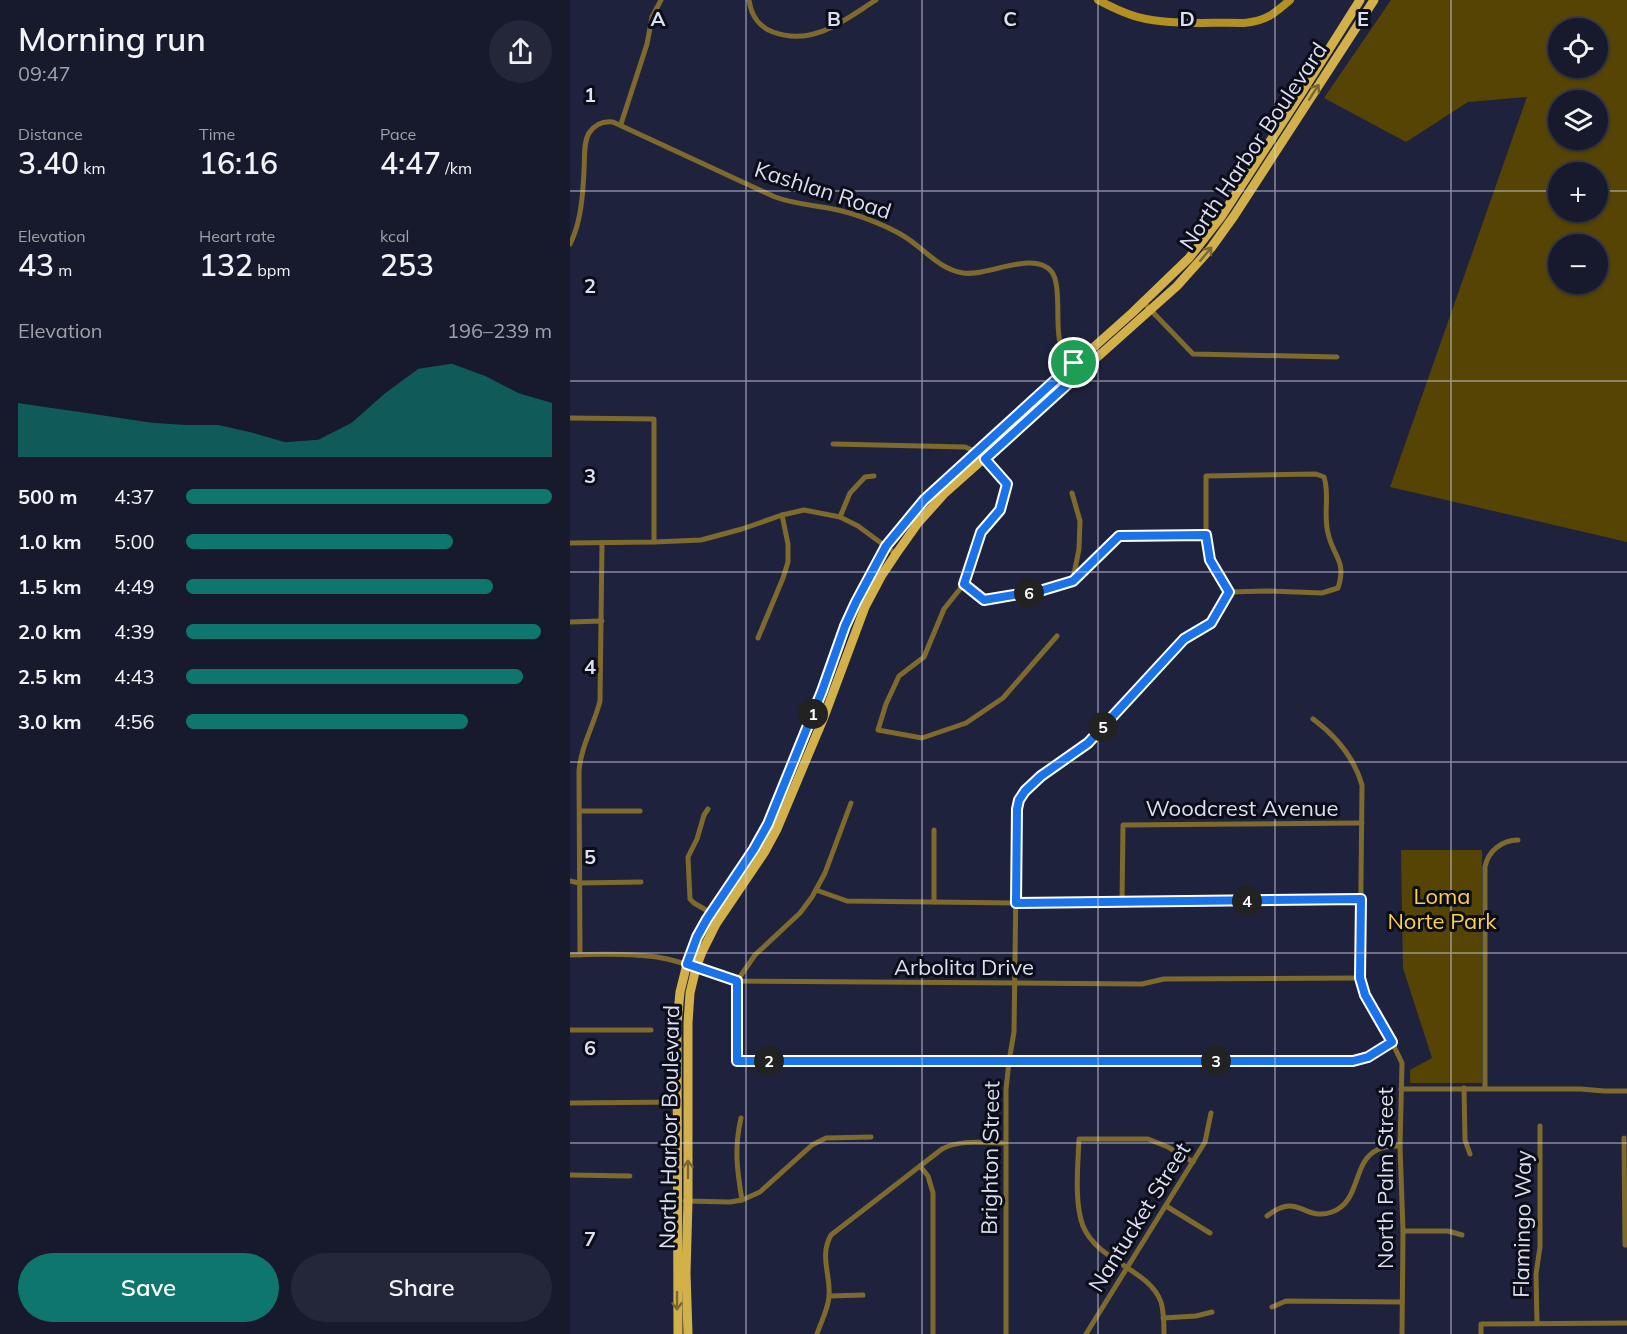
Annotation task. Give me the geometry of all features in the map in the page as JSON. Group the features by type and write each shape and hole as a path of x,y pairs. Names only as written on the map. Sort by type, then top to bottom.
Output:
{"main road":[{"name":"North Harbor Boulevard","path":"688,1334 686,1273 688,1023 690,993 696,968 716,924 764,853 777,829 817,736 865,607 882,575 918,523 981,455 1074,363 1143,303 1189,258 1212,229 1360,0"},
{"name":"North Harbor Boulevard","path":"678,1334 677,1024 680,992 697,937 768,824 856,602 886,546 924,500 1081,372 1194,268 1223,232 1372,4"}],"street":[{"path":"570,244 579,216 588,135 602,123 621,124 647,44 652,17 661,0"},
{"path":"749,0 754,16 762,26 775,33 797,37 821,33 876,0"},
{"path":"1098,0 1144,19 1244,23 1268,18 1290,0"},
{"path":"1360,0 1372,4"},
{"name":"Kashlan Road","path":"621,124 775,197 801,205 843,212 893,230 910,240 936,262 956,272 977,273 1028,263 1046,266 1053,272 1056,281 1060,340 1081,372"},
{"path":"1143,303 1193,354 1337,357"},
{"path":"570,418 654,419 654,542"},
{"path":"833,444 965,447 981,455 1007,484 1000,510 981,532 964,584 944,609 924,657 899,676 886,704 878,730 922,738 966,723 1003,698 1057,636"},
{"path":"1316,474 1324,477 1328,488 1326,522 1328,536 1340,559 1342,575 1338,588 1322,592 1229,592 1210,560 1206,535 1206,476 1316,474"},
{"path":"840,517 850,493 865,477 874,476"},
{"path":"1072,493 1080,521 1079,549 1073,581"},
{"path":"570,543 700,540 804,510 840,517 858,526 896,554"},
{"path":"758,638 788,562 788,544 782,515"},
{"path":"964,584 984,600 1043,590 1073,581 1119,536 1206,535"},
{"path":"580,955 580,759 600,701 602,543"},
{"name":"Brighton Street","path":"1006,1334 1006,1090 1014,1032 1017,809 1019,800 1041,776 1088,743 1184,639 1211,623 1229,592"},
{"path":"570,622 602,621"},
{"name":"North Palm Street","path":"1313,719 1344,747 1362,785 1360,978 1365,995 1402,1063 1400,1146 1403,1230 1402,1334"},
{"path":"851,803 825,873 816,890 800,913 755,956 737,981 737,1061 1353,1061 1368,1057 1392,1042"},
{"path":"708,809 688,857 688,888 692,901 711,913"},
{"path":"580,811 640,811"},
{"name":"Woodcrest Avenue","path":"1122,902 1123,825 1362,823"},
{"path":"934,830 934,902"},
{"path":"1485,1088 1485,867 1491,852 1510,840 1518,840"},
{"path":"570,881 579,883 641,882"},
{"path":"816,890 848,902 1016,903 1361,899"},
{"name":"Arbolita Drive","path":"570,955 661,958 737,981 1142,984 1164,979 1360,978"},
{"path":"570,1030 651,1030"},
{"path":"1464,1088 1465,1140 1470,1154"},
{"path":"1401,1089 1627,1091"},
{"path":"570,1103 688,1102"},
{"name":"Nantucket Street","path":"1086,1334 1205,1142 1211,1113"},
{"path":"741,1118 736,1160 742,1200"},
{"name":"Flamingo Way","path":"1537,1323 1536,1274 1540,1246 1540,1126"},
{"path":"678,1201 730,1202 742,1200 760,1192 812,1145 826,1138 871,1137"},
{"path":"1624,1138 1626,1245"},
{"path":"1164,1334 1161,1303 1154,1289 1097,1247 1083,1227 1078,1202 1079,1139 1148,1140 1168,1147 1193,1162"},
{"path":"817,1334 830,1296 825,1252 831,1235 942,1149 961,1143 1005,1143"},
{"path":"1267,1216 1276,1210 1292,1205 1312,1213 1323,1214 1335,1211 1350,1198 1370,1154 1379,1148 1400,1146"},
{"path":"920,1166 928,1176 933,1193 933,1334"},
{"path":"570,1175 630,1176"},
{"path":"1166,1206 1210,1233"},
{"path":"1403,1230 1448,1231 1462,1235"},
{"path":"830,1296 863,1295"},
{"path":"1272,1307 1286,1301 1402,1302"},
{"path":"1164,1318 1196,1316 1212,1312"},
{"path":"1481,1334 1481,1324 1627,1323"}],"green space":[{"path":"1391,0 1627,0 1627,542 1390,487 1527,97 1468,102 1406,142 1324,98"},
{"name":"Loma Norte Park","path":"1401,850 1482,850 1482,1083 1410,1083 1410,1070 1432,1058 1403,968"}],"route":[{"path":"1074,363 1081,372 985,459 1007,484 1000,510 981,532 964,584 984,600 1043,590 1073,581 1119,536 1206,535 1210,560 1229,592 1211,623 1184,639 1088,743 1041,776 1025,791 1019,800 1017,809 1016,903 1361,899 1360,978 1365,995 1392,1042 1368,1057 1353,1061 737,1061 737,981 687,964 697,937 707,919 768,824 856,602 886,546 924,500 1074,363"}]}
